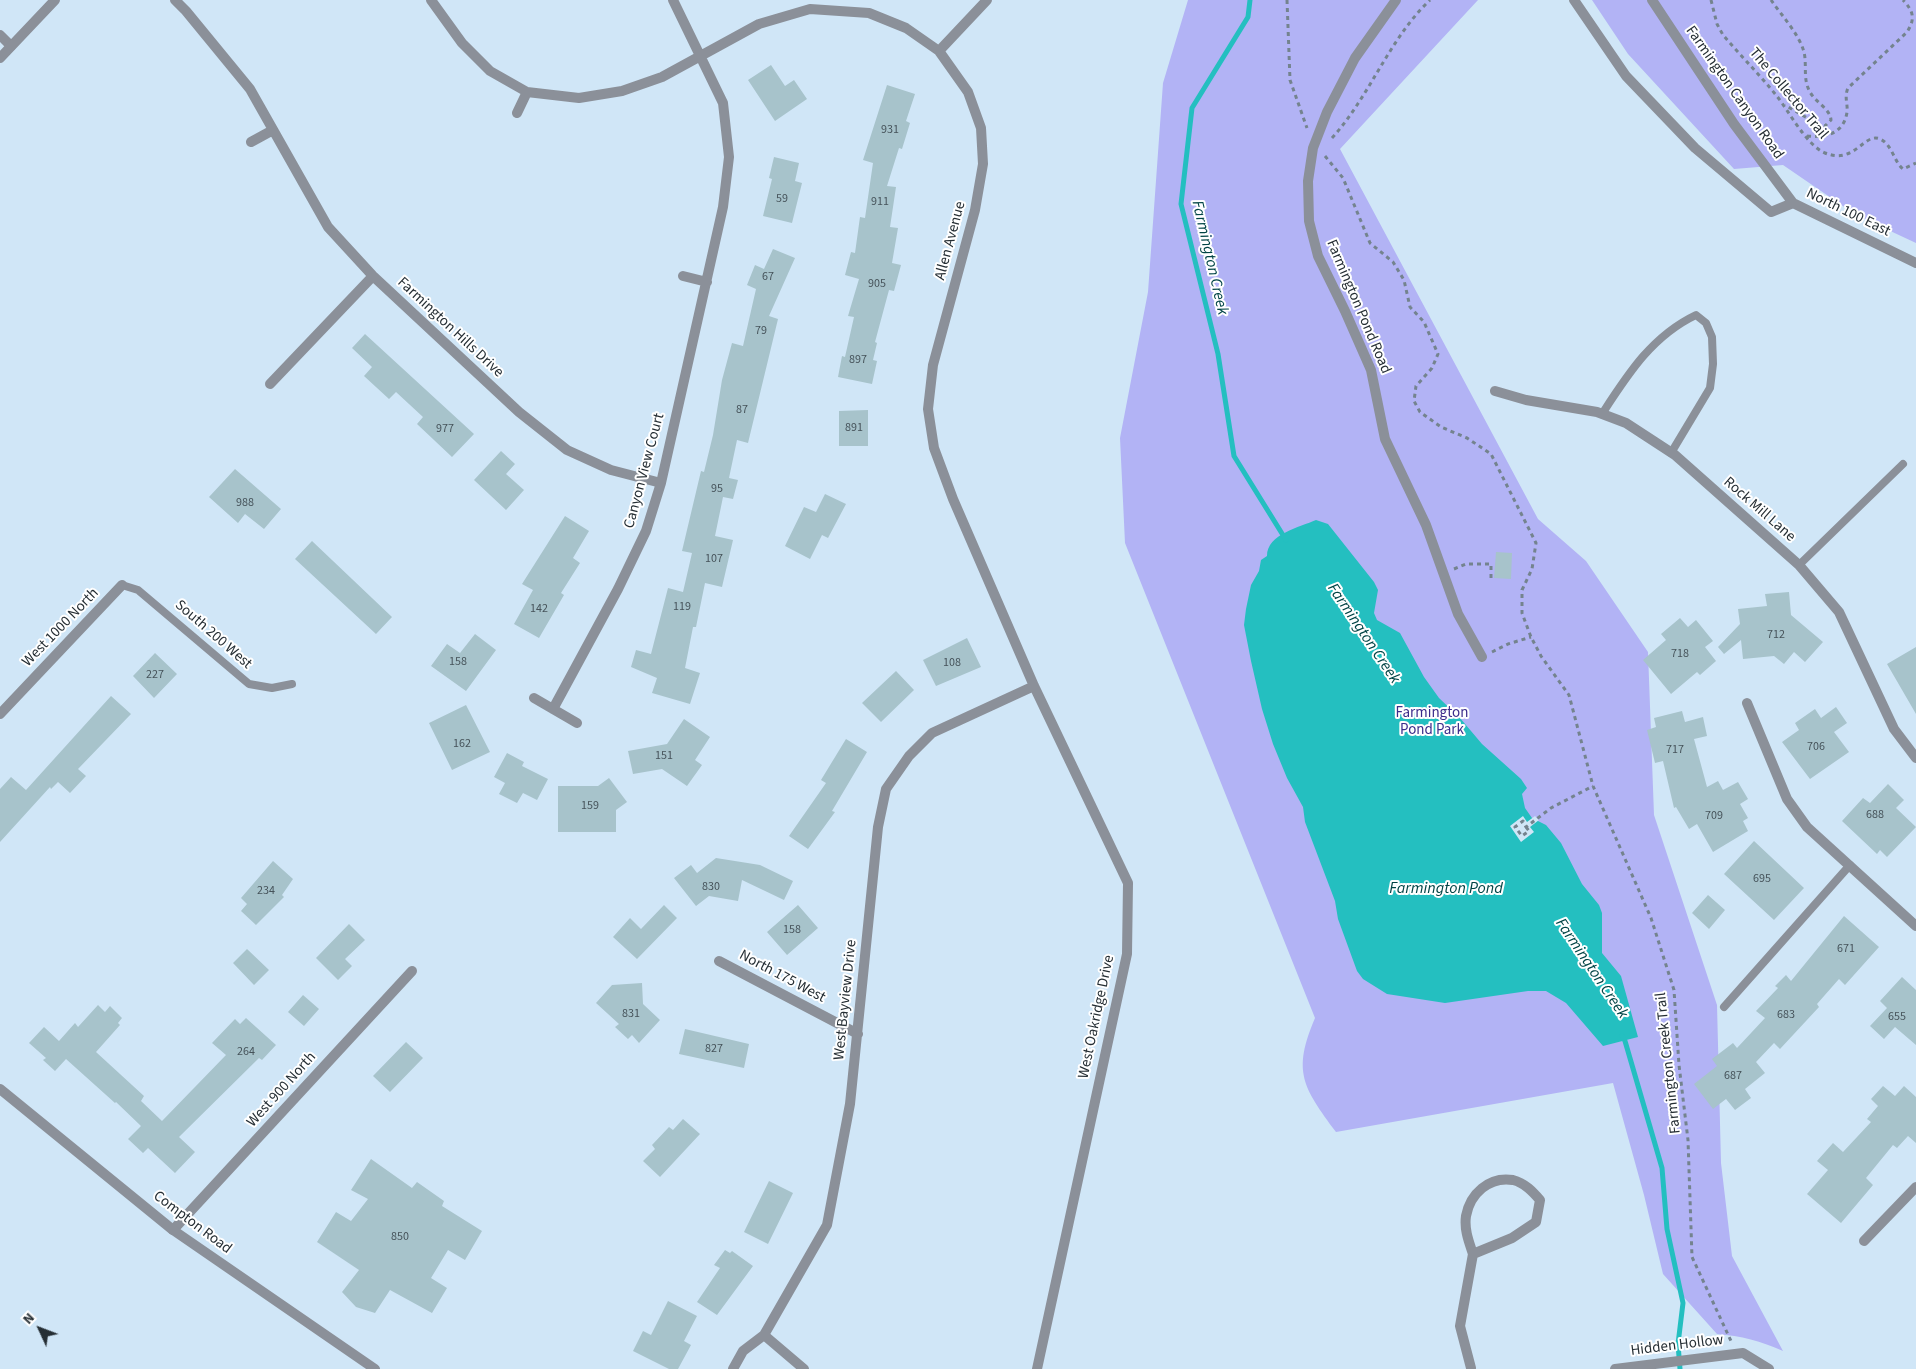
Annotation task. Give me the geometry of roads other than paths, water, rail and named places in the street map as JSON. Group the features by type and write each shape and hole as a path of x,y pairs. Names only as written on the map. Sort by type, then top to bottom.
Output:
{"street":[{"path":"0,58 55,0"},
{"name":"Farmington Hills Drive","path":"175,0 250,89 328,227 373,276 518,412 567,450 611,470 661,483"},
{"path":"431,0 462,43 490,71 527,92 517,113"},
{"name":"Canyon View Court","path":"553,709 642,540 661,483 723,207 729,157 723,104 673,0"},
{"path":"939,51 986,0"},
{"name":"Farmington Pond Road","path":"1396,0 1355,58 1327,112 1308,181 1309,221 1318,256 1371,370 1385,440 1426,525 1442,574 1458,614 1482,657"},
{"path":"1574,0 1626,76 1695,148 1771,212 1793,203"},
{"name":"Farmington Canyon Road","path":"1652,0 1734,124 1793,203"},
{"name":"Allen Avenue","path":"527,92 580,98 622,91 662,77 759,24 810,9 869,12 906,28 939,51 968,92 981,128 983,164 976,210 932,365 929,416 934,448 952,499 1034,686"},
{"path":"0,35 11,46"},
{"path":"252,142 273,130"},
{"name":"North 100 East","path":"1793,203 1916,263"},
{"path":"270,384 373,276"},
{"path":"682,276 706,282"},
{"name":"Rock Mill Lane","path":"1495,391 1526,400 1602,414 1626,423 1671,453 1800,565 1839,612 1894,730 1916,758"},
{"name":"West 1000 North","path":"0,714 122,585"},
{"name":"West Bayview Drive","path":"733,1369 743,1351 764,1335 827,1226 850,1104 878,827 886,789 908,756 932,733 1034,686"},
{"name":"West Oakridge Drive","path":"1034,686 1128,883 1126,954 1036,1369"},
{"path":"534,698 576,723"},
{"path":"1746,704 1787,799 1807,828 1916,926"},
{"name":"North 175 West","path":"719,961 858,1034"},
{"name":"West 900 North","path":"174,1230 412,971"},
{"name":"Compton Road","path":"0,1089 174,1230 375,1369"},
{"path":"1472,1369 1460,1326 1473,1254 1466,1235 1466,1217 1470,1202 1481,1188 1498,1180 1513,1180 1529,1188 1540,1200 1536,1222 1512,1238 1473,1254"},
{"path":"1864,1241 1916,1186"},
{"path":"764,1335 804,1369"},
{"name":"Hidden Hollow","path":"1615,1369 1743,1354 1769,1369"}],"lane":[{"path":"1602,414 1638,360 1665,334 1696,315 1706,323 1712,337 1713,364 1710,388 1671,453"},
{"path":"1800,565 1903,464"},
{"name":"South 200 West","path":"122,585 138,590 249,684 272,688 292,684"},
{"path":"1724,1007 1850,865"}],"water":[{"name":"Farmington Pond","path":"1316,520 1328,524 1374,582 1378,590 1374,613 1377,620 1400,633 1424,677 1439,698 1460,718 1482,744 1521,779 1527,788 1522,794 1525,808 1532,818 1546,825 1561,843 1582,884 1599,905 1602,913 1602,953 1621,976 1638,1037 1603,1046 1566,1003 1546,991 1528,991 1445,1003 1387,994 1363,979 1357,971 1338,919 1335,901 1305,822 1303,807 1287,778 1273,744 1262,709 1244,625 1251,585 1259,571 1261,560 1267,556 1268,548 1272,542 1285,532"}],"waterway":[{"name":"Farmington Creek","path":"1250,0 1248,17 1192,108 1181,204 1218,354 1234,456 1286,540"},
{"name":"Farmington Creek","path":"1622,1036 1662,1168 1667,1229 1683,1303 1678,1344 1680,1369"}],"park label":[{"name":"Farmington Pond Park","path":"1432,722"}]}
